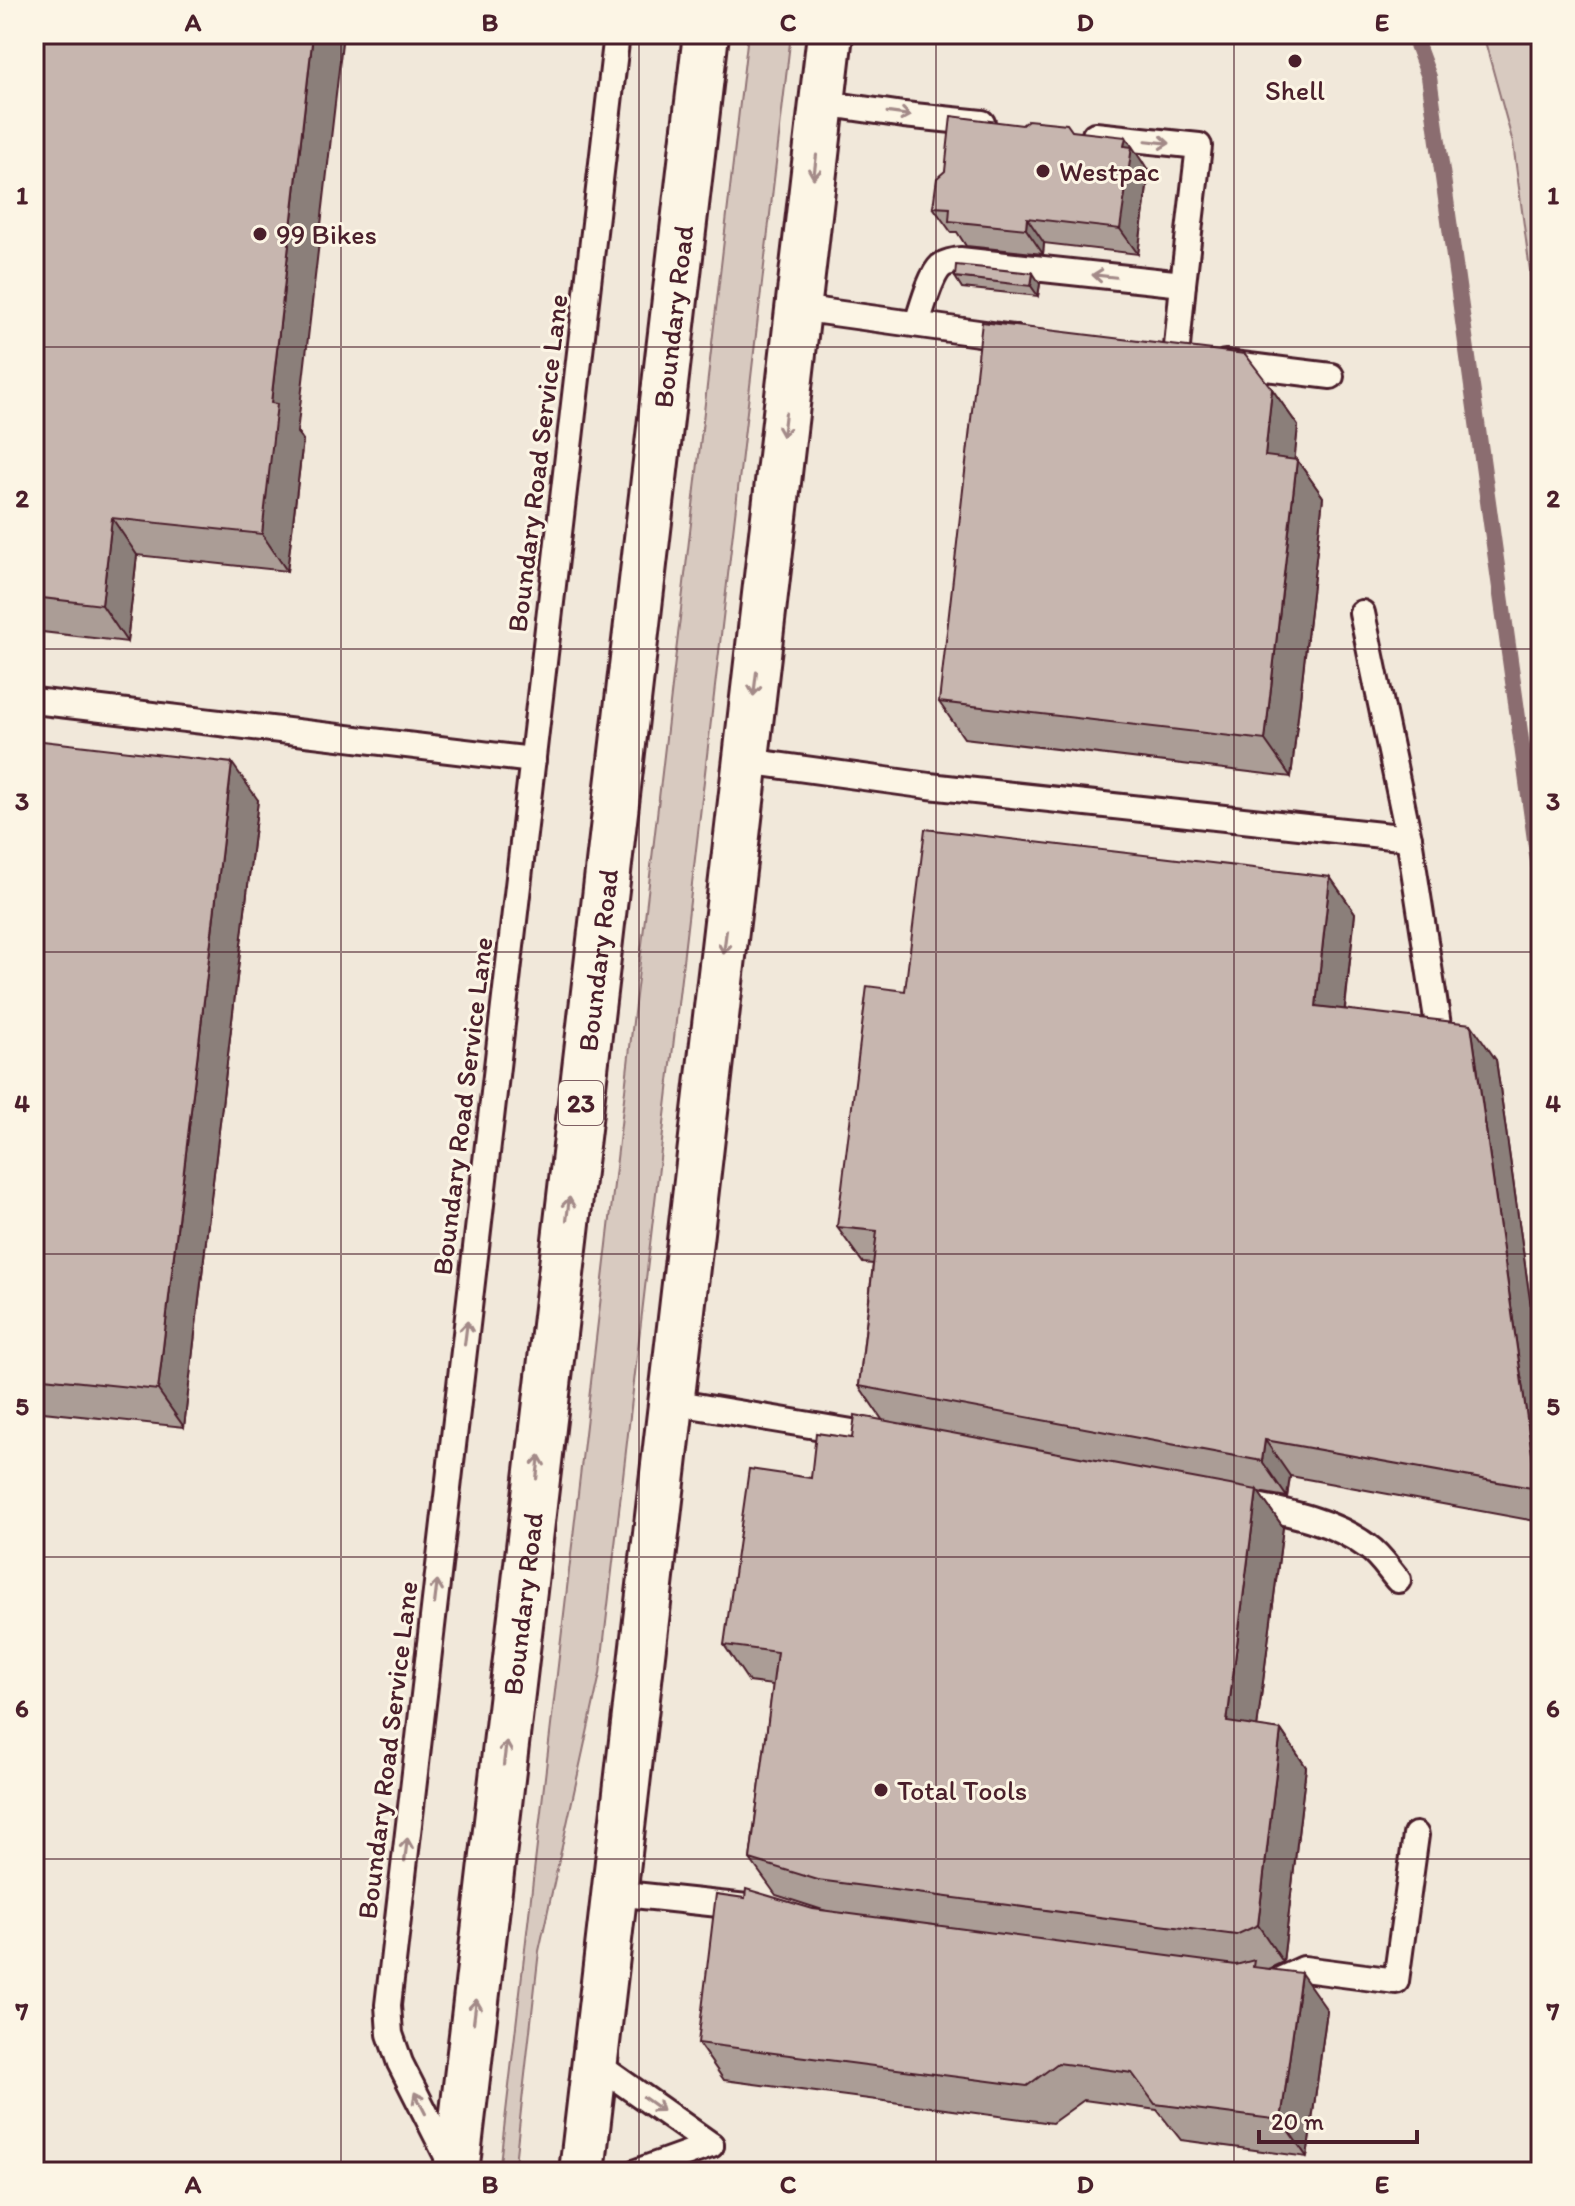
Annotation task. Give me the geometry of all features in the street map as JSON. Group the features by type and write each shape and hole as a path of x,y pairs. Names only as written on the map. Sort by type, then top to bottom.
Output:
{"main road":[{"name":"Boundary Road","path":"456,2172 706,34"},
{"path":"582,2172 830,34"}],"lane":[{"name":"Boundary Road Service Lane","path":"456,2172 400,2063 390,2034 388,2005 617,34"},
{"path":"822,103 997,125"},
{"path":"1075,133 1199,146 1183,284 1184,358 1331,376"},
{"path":"917,323 935,274 942,265 960,260 1183,284"},
{"path":"798,308 1040,341"},
{"path":"1362,613 1409,838 1440,1038"},
{"path":"34,701 533,760"},
{"path":"746,761 929,786 1409,838"},
{"path":"672,1402 908,1442"},
{"path":"1220,1499 1332,1525 1370,1548 1398,1580"},
{"path":"1248,1985 1264,1987 1304,1969 1396,1981 1416,1835"},
{"path":"615,1893 769,1909"},
{"path":"595,2063 711,2145 636,2172"}],"shaded area":[{"path":"748,34 791,34 600,1674 539,1951 514,2172 499,2172"},
{"path":"1483,34 1541,34 1541,353 1513,143"}],"building":[{"path":"34,34 313,34 271,403 277,404 262,534 112,518 102,605 34,597"},
{"path":"951,116 1022,125 1028,120 1067,124 1072,131 1126,137 1124,146 1132,147 1120,229 1027,218 1026,229 949,221 950,208 933,207 937,178 945,171"},
{"path":"956,265 1033,273 1031,286 955,277"},
{"path":"982,322 1245,354 1272,389 1265,456 1297,460 1265,740 939,702"},
{"path":"34,740 232,763 158,1390 34,1377"},
{"path":"925,829 1330,877 1316,1006 1471,1024 1537,1489 1265,1440 1262,1461 859,1386 877,1231 837,1227 867,986 905,991"},
{"path":"855,1415 1257,1490 1227,1722 1281,1730 1258,1925 1236,1935 818,1880 750,1859 777,1652 724,1645 749,1469 811,1478 816,1433 852,1438"},
{"path":"746,1889 813,1909 1236,1965 1254,1960 1253,1967 1301,1973 1281,2120 1155,2104 1132,2073 1058,2063 1027,2086 698,2043 716,1894 745,1898"}],"waterway":[{"path":"1413,34 1429,77 1541,883"}],"place":[{"name":"Shell","path":"1295,61"},
{"name":"Westpac","path":"1043,171"},
{"name":"99 Bikes","path":"260,234"},
{"name":"Total Tools","path":"881,1790"}]}
